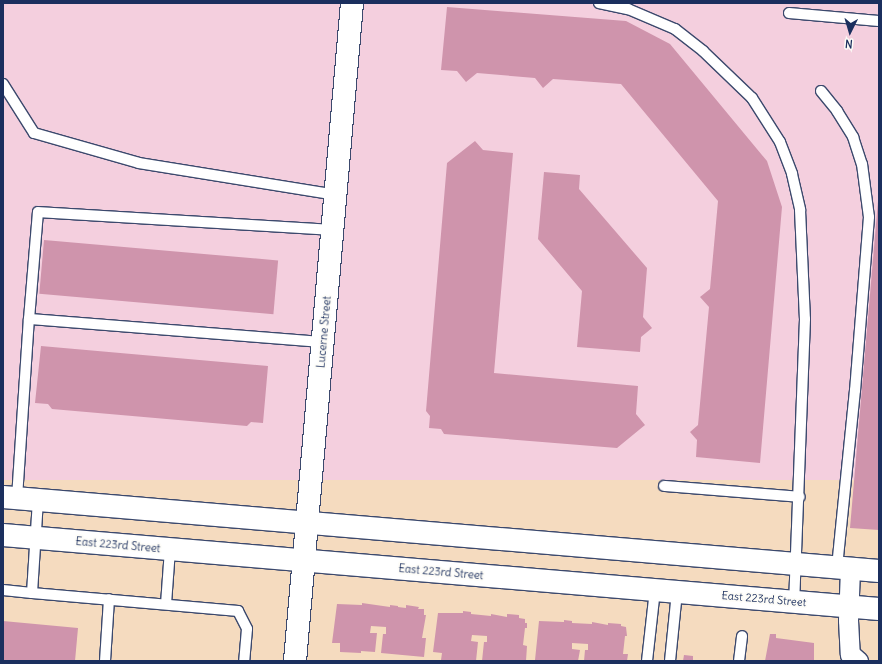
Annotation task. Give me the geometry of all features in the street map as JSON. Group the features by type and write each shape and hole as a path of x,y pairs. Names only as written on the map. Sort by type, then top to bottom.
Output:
{"main road":[{"name":"Lucerne Street","path":"296,661 352,3"},
{"path":"19,499 879,571"},
{"name":"East 223rd Street","path":"3,535 879,609"}],"street":[{"path":"844,568 849,607 850,654 858,661"}],"lane":[{"path":"599,3 628,9 675,29 703,52 752,98 780,142 792,174 800,210 804,257 805,319 800,497 794,602"},
{"path":"789,13 879,21"},
{"path":"3,84 34,133 139,163 336,195"},
{"path":"821,91 837,111 853,137 862,164 870,217 855,390 844,568"},
{"path":"32,593 36,538 19,499 29,319 38,212 332,230"},
{"path":"29,319 323,342"},
{"path":"664,486 800,497"},
{"path":"166,604 170,549"},
{"path":"3,590 238,611 247,629 244,661"},
{"path":"648,661 654,590"},
{"path":"670,661 677,592"},
{"path":"105,661 109,599"},
{"path":"739,661 742,636"}],"shaded area":[{"path":"3,3 879,3 879,480 3,480"}],"building":[{"path":"447,7 626,21 670,44 767,161 782,207 760,463 696,457 697,440 690,432 698,425 709,307 700,297 710,289 718,201 621,84 553,79 543,88 535,78 477,73 466,82 457,71 441,70"},
{"path":"475,141 483,150 513,153 494,373 638,386 636,414 645,425 617,448 444,434 441,429 429,428 430,416 426,411 447,163"},
{"path":"544,172 580,175 579,189 647,268 643,317 652,328 641,337 640,352 577,347 582,291 538,239"},
{"path":"879,201 879,530 850,528"},
{"path":"44,240 278,260 273,314 39,294"},
{"path":"41,346 268,366 263,423 251,422 247,426 52,409 48,404 35,403"},
{"path":"362,603 406,608 406,605 419,607 418,609 424,609 424,615 426,615 422,638 426,638 424,657 381,653 383,634 386,634 386,627 371,626 370,633 377,633 375,652 340,652 340,643 332,643 337,604 362,605"},
{"path":"463,611 471,612 471,614 491,616 491,614 507,617 507,614 519,615 519,618 525,619 527,628 525,628 523,645 527,646 526,661 482,661 484,642 487,642 487,636 472,635 471,641 478,642 476,661 441,660 442,653 433,652 438,613 463,613"},
{"path":"564,620 572,621 572,623 592,624 592,622 608,625 608,623 621,624 621,626 626,627 627,636 625,636 623,654 628,654 627,661 584,661 585,650 588,650 588,644 572,643 572,649 580,650 578,661 535,660 539,621 564,622"},
{"path":"3,621 78,628 75,661 3,661"},
{"path":"770,634 776,634 776,638 814,643 814,661 765,661"},
{"path":"684,655 693,656 693,661 683,661"}]}
